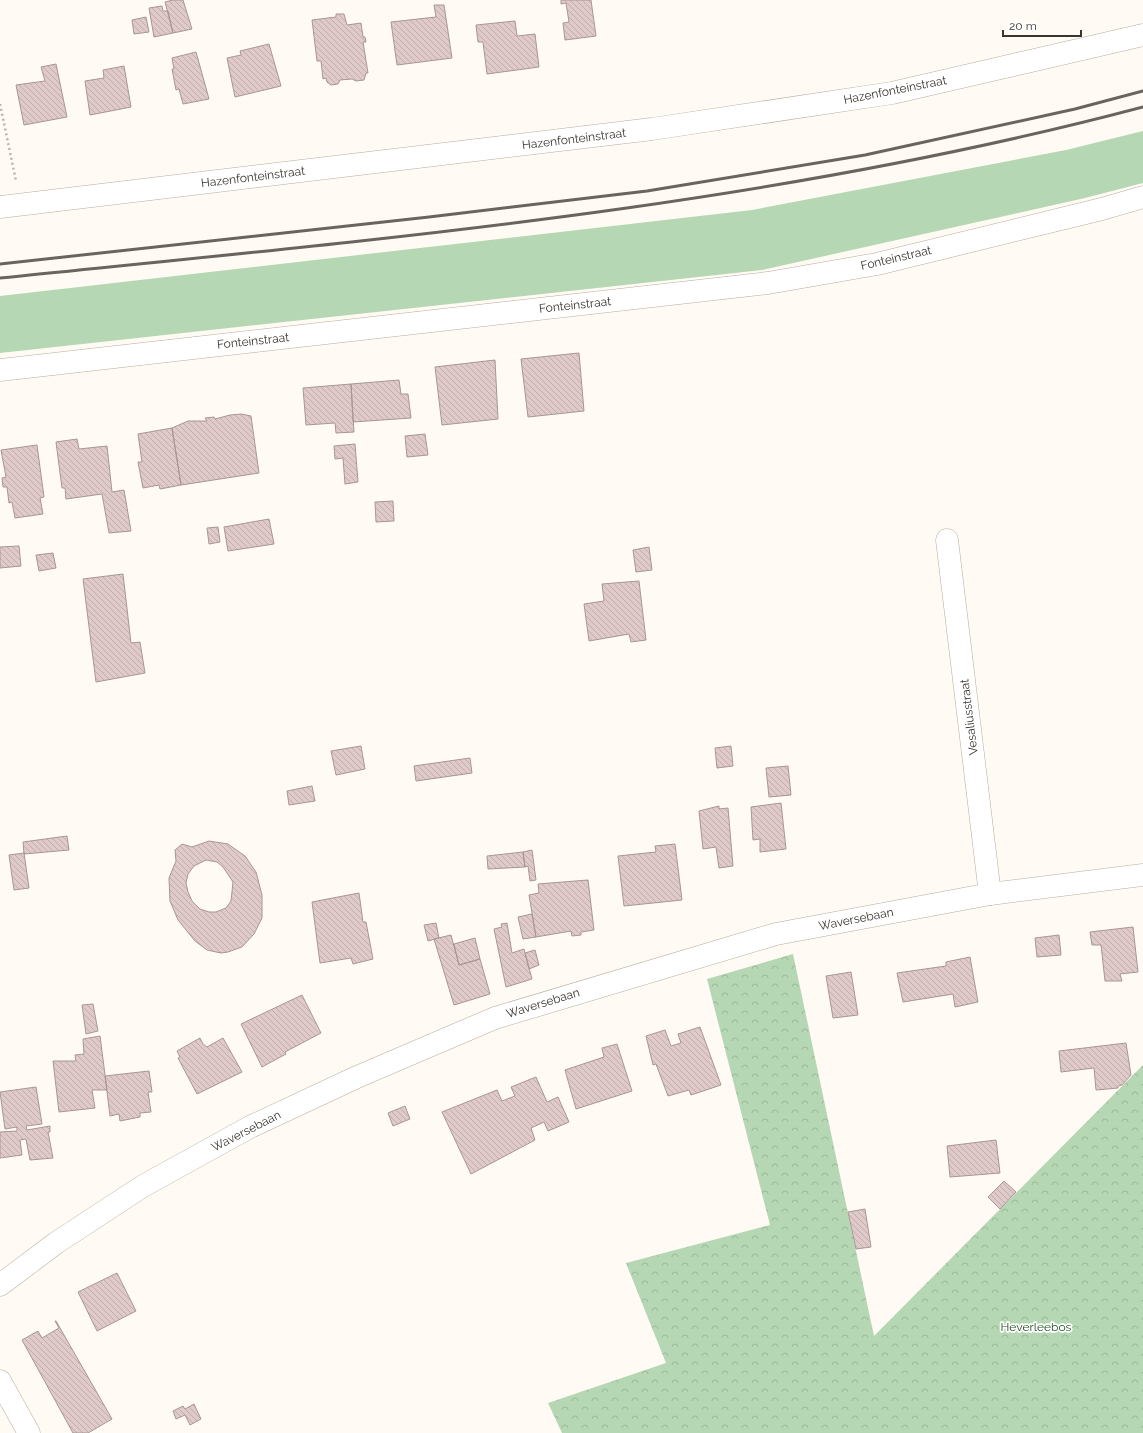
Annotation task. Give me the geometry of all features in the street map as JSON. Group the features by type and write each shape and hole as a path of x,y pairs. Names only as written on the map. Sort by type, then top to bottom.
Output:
{"street":[{"name":"Hazenfonteinstraat","path":"10,206 652,130 892,93 1143,35"},
{"name":"Fonteinstraat","path":"0,370 768,283 877,264 1102,209 1143,197"},
{"name":"Vesaliusstraat","path":"947,540 990,894"},
{"name":"Waversebaan","path":"0,1285 56,1243 144,1186 250,1127 357,1077 495,1018 776,934 990,894 1143,875"},
{"path":"0,1381 30,1433"}],"path":[{"path":"0,104 10,206"}],"green space":[{"path":"1143,131 1143,183 1085,198 762,270 0,353 0,296 752,210 1066,150"},
{"name":"Heverleebos","path":"793,954 874,1336 1143,1065 1143,1433 562,1433 548,1403 666,1363 626,1263 770,1225 707,979"}],"building":[{"path":"183,0 192,29 173,33 165,2"},
{"path":"561,0 591,0 596,36 565,40 563,23 569,22 566,3 561,4"},
{"path":"434,5 444,5 452,58 397,65 391,22 436,17"},
{"path":"162,6 163,11 168,11 173,33 154,37 149,8"},
{"path":"336,14 344,14 347,25 361,23 363,37 365,37 366,42 363,42 368,73 366,73 364,80 340,80 338,84 331,85 327,82 326,78 323,79 321,61 317,61 312,20 336,17"},
{"path":"146,17 149,32 134,34 132,20"},
{"path":"515,21 517,36 535,34 539,67 487,74 483,42 478,42 476,25"},
{"path":"269,44 281,86 235,97 227,58 241,55 240,51"},
{"path":"196,52 209,99 183,104 179,89 176,90 172,69 174,69 172,58"},
{"path":"56,64 67,117 24,125 16,85 45,81 41,67"},
{"path":"124,66 131,107 90,115 85,81 104,78 103,70"},
{"path":"579,353 584,411 528,417 521,359"},
{"path":"495,360 498,419 442,425 435,367"},
{"path":"399,380 401,394 408,394 411,418 353,422 351,384"},
{"path":"351,384 354,432 336,433 335,423 306,425 303,388"},
{"path":"241,414 251,416 259,473 181,485 172,428 188,421 207,421 205,418 214,417 215,419"},
{"path":"172,428 181,485 160,489 159,485 143,488 138,462 142,462 138,434"},
{"path":"425,434 428,455 407,457 405,436"},
{"path":"77,439 79,449 107,446 112,492 124,490 131,531 109,533 102,494 66,499 65,488 62,488 56,442"},
{"path":"355,444 358,482 345,484 343,458 335,459 334,446"},
{"path":"37,445 44,497 40,498 43,514 15,518 12,502 9,503 7,487 3,487 2,478 6,477 1,450"},
{"path":"393,501 394,521 376,522 375,502"},
{"path":"269,519 274,544 228,551 224,527"},
{"path":"218,527 220,542 209,544 207,528"},
{"path":"19,546 21,566 0,568 0,547"},
{"path":"649,547 652,570 636,572 633,550"},
{"path":"53,553 56,568 39,571 36,555"},
{"path":"123,574 131,643 140,642 145,673 96,682 83,579"},
{"path":"639,581 646,640 631,642 629,634 589,641 584,604 604,601 602,584"},
{"path":"361,746 365,769 336,775 331,751"},
{"path":"731,746 733,766 717,768 715,748"},
{"path":"470,758 472,773 416,781 414,766"},
{"path":"788,766 791,795 769,797 766,768"},
{"path":"312,786 315,801 289,805 287,791"},
{"path":"781,803 786,849 760,852 760,839 753,840 751,807"},
{"path":"719,806 719,809 728,808 733,866 719,868 716,847 703,849 699,811"},
{"path":"67,836 69,850 24,854 23,842"},
{"path":"209,841 228,844 245,856 256,872 262,895 262,918 254,934 242,947 221,953 207,950 195,941 178,920 170,901 169,878 176,861 175,850 182,844 192,847","holes":["206,860 217,862 223,867 233,882 231,901 226,908 216,912 209,912 200,909 192,901 186,883 188,874 194,866"]},
{"path":"675,844 682,900 624,906 618,856 656,852 655,846"},
{"path":"532,850 536,880 530,881 528,866 525,867 523,852"},
{"path":"523,852 525,867 488,869 487,856"},
{"path":"24,853 29,888 14,890 9,855"},
{"path":"588,880 594,930 581,932 581,935 572,936 571,931 536,937 529,895 539,893 538,884"},
{"path":"359,893 363,922 366,922 373,959 353,964 351,958 320,963 312,902"},
{"path":"532,914 536,937 523,939 518,917"},
{"path":"436,923 439,938 428,941 424,925"},
{"path":"507,923 512,953 524,949 532,979 506,987 494,929 502,927 501,924"},
{"path":"1133,927 1138,972 1120,974 1122,981 1105,981 1101,945 1092,945 1090,932"},
{"path":"451,935 459,965 480,959 490,994 454,1005 434,939"},
{"path":"1059,935 1061,955 1037,957 1035,938"},
{"path":"475,938 480,959 459,965 454,944"},
{"path":"535,950 539,965 529,969 525,953"},
{"path":"970,957 978,1002 955,1007 953,994 903,1002 897,973 946,966 946,962"},
{"path":"851,972 858,1015 833,1018 826,976"},
{"path":"302,995 321,1033 285,1052 286,1054 262,1067 241,1024"},
{"path":"93,1004 98,1031 86,1034 82,1005"},
{"path":"700,1027 721,1085 691,1095 689,1090 668,1096 656,1064 653,1065 646,1036 665,1030 671,1046 681,1043 678,1034"},
{"path":"100,1036 107,1090 92,1090 95,1108 59,1112 53,1061 76,1061 75,1055 84,1054 83,1039"},
{"path":"200,1038 203,1044 207,1047 223,1038 242,1072 197,1094 178,1058 180,1057 177,1051"},
{"path":"1126,1043 1131,1075 1122,1085 1118,1086 1118,1088 1096,1090 1094,1068 1061,1072 1059,1051"},
{"path":"617,1044 632,1091 576,1109 565,1070 604,1057 602,1048"},
{"path":"149,1071 152,1092 148,1092 151,1112 140,1113 140,1117 120,1121 119,1114 110,1116 105,1076"},
{"path":"536,1077 547,1102 558,1097 569,1122 548,1131 544,1122 531,1128 535,1140 471,1174 442,1112 497,1090 502,1101 515,1096 511,1087"},
{"path":"36,1087 42,1124 26,1126 27,1130 50,1126 50,1132 48,1132 53,1158 30,1160 26,1139 20,1140 22,1155 0,1158 0,1132 17,1131 17,1127 5,1129 0,1092"},
{"path":"405,1106 410,1119 393,1126 388,1113"},
{"path":"996,1140 1000,1173 950,1177 947,1146"},
{"path":"1004,1181 1016,1192 1000,1209 988,1197"},
{"path":"865,1209 871,1247 856,1249 848,1212"},
{"path":"117,1273 136,1311 97,1331 78,1292"},
{"path":"55,1321 112,1419 88,1433 73,1433 22,1340 38,1331 42,1338 59,1328"},
{"path":"194,1404 201,1419 190,1425 185,1415 176,1419 173,1411 183,1406 185,1409"}],"railway":[{"path":"0,264 429,217 647,191 865,155 1075,109 1143,91"},
{"path":"0,278 432,233 575,215 718,194 861,170 1003,141 1143,107"}]}
